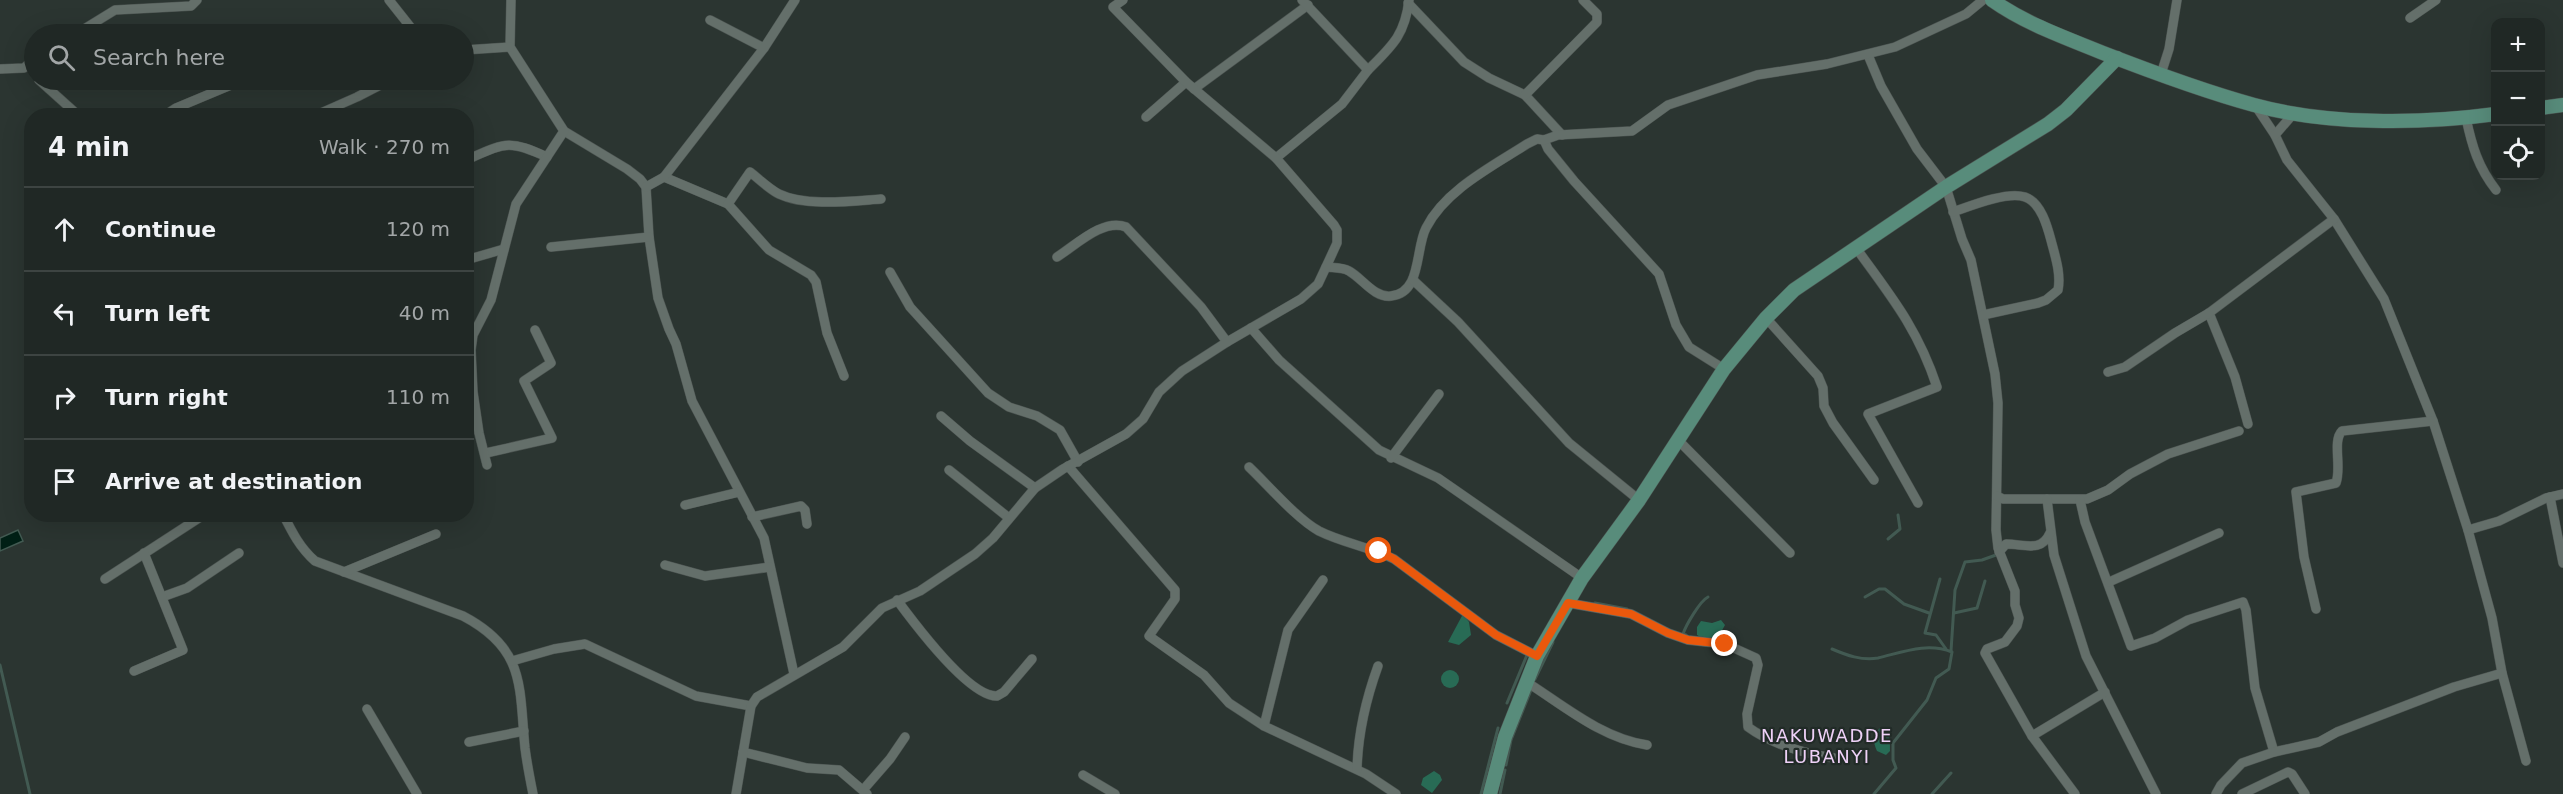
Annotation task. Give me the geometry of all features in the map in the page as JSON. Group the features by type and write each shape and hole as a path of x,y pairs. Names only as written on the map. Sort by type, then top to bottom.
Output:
{"street":[{"path":"92,24 115,10 191,6 197,0"},
{"path":"389,0 408,24"},
{"path":"511,0 510,47 564,131 627,169 640,179 646,188 649,237 658,298 676,344 692,401 764,538 794,674"},
{"path":"646,188 664,177 764,48 795,0"},
{"path":"736,794 751,706 757,697 843,647 882,608 920,591 975,554 993,538 1035,488 1068,466 1126,434 1143,419 1158,392 1182,371 1301,299 1318,284 1337,243 1337,230 1276,158 1186,82 1113,7 1123,0"},
{"path":"1525,94 1597,22 1597,14 1583,0"},
{"path":"1326,267 1349,271 1373,290 1388,297 1404,291 1413,280 1426,226 1464,184 1527,144 1537,139 1544,140 1562,135 1632,131 1668,105 1757,75 1815,67 1895,47 1966,14 1983,0"},
{"path":"1992,0 2036,26 2116,58 2255,105 2294,113 2379,120 2466,118 2491,115"},
{"path":"2162,74 2169,49 2177,0"},
{"path":"2409,18 2436,0"},
{"path":"1194,89 1305,2 1368,70"},
{"path":"1409,2 1464,62 1477,71 1525,94 1562,135"},
{"path":"1276,158 1342,104 1368,70 1399,38 1409,2"},
{"path":"710,20 764,48"},
{"path":"474,49 510,47"},
{"path":"1868,55 1881,86 1917,149 1946,188 1971,260 1995,374 1998,403 1996,530 2000,552 2015,591 2015,605 2019,618 2017,626 2006,642 1985,653 2031,736 2075,794"},
{"path":"1490,794 1505,737 1525,681 1582,578 1639,500 1724,369 1766,318 1794,290 1946,188 2048,124 2066,110 2116,58"},
{"path":"0,69 24,68"},
{"path":"1146,117 1186,82"},
{"path":"50,90 70,108"},
{"path":"176,108 219,90"},
{"path":"332,108 371,90"},
{"path":"2255,105 2275,135 2287,160 2334,219 2384,298 2433,421 2468,530 2492,618 2502,674 2526,761"},
{"path":"2545,107 2563,105"},
{"path":"2275,135 2294,113"},
{"path":"2466,118 2476,159 2484,175 2496,190"},
{"path":"474,333 491,300 516,204 564,131"},
{"path":"1544,140 1574,181 1659,274 1676,325 1689,347 1724,369"},
{"path":"474,156 501,144 523,146 547,157"},
{"path":"728,204 750,172 780,195 835,203 881,198"},
{"path":"664,177 728,204 769,250 811,275 816,282 827,333 844,376"},
{"path":"1953,212 1980,202 2024,197 2031,201 2041,213 2049,232 2057,266 2058,290 2046,300 2038,303 1983,315"},
{"path":"2108,372 2126,367 2175,333 2209,314 2334,219"},
{"path":"1057,257 1102,228 1112,225 1126,227 1201,307 1227,342"},
{"path":"551,247 649,237"},
{"path":"1856,248 1904,314 1927,356 1937,387 1868,414 1918,503"},
{"path":"474,258 504,249"},
{"path":"890,272 910,307 988,393 1009,407 1037,416 1060,430 1078,462"},
{"path":"1413,280 1458,322 1569,443 1639,500"},
{"path":"2209,314 2235,377 2248,424"},
{"path":"1766,318 1818,376 1823,388 1824,406 1833,423 1874,480"},
{"path":"1251,328 1279,360 1351,422 1371,443 1391,458 1438,478 1582,578"},
{"path":"486,453 552,438 524,381 551,363 535,330"},
{"path":"1391,458 1439,394"},
{"path":"474,411 488,465"},
{"path":"941,416 970,441 1035,488"},
{"path":"2316,609 2304,556 2296,492 2336,483 2339,470 2338,437 2342,431 2433,421"},
{"path":"1996,496 2003,499 2080,500 2108,490 2130,474 2168,454 2239,431"},
{"path":"1678,440 1790,554"},
{"path":"1068,466 1174,590 1175,599 1149,636 1204,675 1229,704 1264,726 1357,769 1396,794"},
{"path":"1249,467 1312,527 1333,538 1379,551 1394,559 1496,635 1537,656"},
{"path":"949,470 1010,518"},
{"path":"685,505 740,492"},
{"path":"2468,530 2512,516 2550,496 2563,494"},
{"path":"2550,496 2563,563"},
{"path":"2047,499 2056,567 2086,656 2156,794"},
{"path":"2080,500 2085,522 2131,646 2155,638 2188,620 2242,602 2246,610 2255,688 2274,752"},
{"path":"752,517 801,506 805,510 807,524"},
{"path":"105,579 192,522"},
{"path":"287,522 295,538 315,561 463,615 484,626 497,640 512,661 521,685 524,731 533,794"},
{"path":"2000,552 2006,544 2040,546 2046,542 2050,531"},
{"path":"2109,582 2219,533"},
{"path":"344,572 436,534"},
{"path":"134,671 183,650 144,553"},
{"path":"162,597 186,588 239,554"},
{"path":"665,565 705,576 770,567"},
{"path":"1264,726 1288,630 1323,580"},
{"path":"897,600 950,666 984,694 997,696 1004,692 1032,658"},
{"path":"1568,603 1631,614 1668,633 1688,640 1725,644 1756,658 1758,665 1747,714 1748,727 1790,746 1834,758"},
{"path":"512,661 554,649 585,644 696,696 751,706"},
{"path":"1357,769 1360,732 1370,688 1378,666"},
{"path":"2216,794 2242,763 2274,752 2319,742 2337,732 2454,687 2502,674"},
{"path":"1525,681 1603,730 1626,742 1647,745"},
{"path":"2031,736 2105,692"},
{"path":"367,709 417,794"},
{"path":"469,742 524,731"},
{"path":"743,752 807,768 839,770 865,792 905,737"},
{"path":"2242,794 2288,772 2292,774 2305,794"},
{"path":"1083,775 1112,793"}],"green space":[{"path":"1463,614 1469,622 1471,635 1459,645 1448,642"},
{"path":"1721,620 1725,625 1719,636 1709,642 1697,635 1697,627 1701,621 1712,623"},
{"path":"1450,670 1456,673 1459,679 1456,685 1450,688 1444,685 1441,679 1444,673"},
{"path":"1880,728 1889,737 1890,751 1886,755 1877,751 1875,745 1874,736"},
{"path":"1434,771 1440,775 1442,780 1432,793 1421,785 1423,778"}],"shaded area":[{"path":"18,530 23,541 0,551 0,538"}],"waterway":[{"path":"1888,539 1900,529 1898,515"},
{"path":"1951,651 1955,590 1965,562 1996,555"},
{"path":"1940,579 1925,633 1936,635 1946,649"},
{"path":"1954,613 1977,608 1985,581"},
{"path":"1865,597 1879,589 1885,589 1904,604 1929,613"},
{"path":"1686,635 1683,634 1690,619 1708,597"},
{"path":"1595,603 1627,609"},
{"path":"1535,679 1553,642"},
{"path":"1832,649 1866,659 1924,648 1952,652 1949,669 1936,678 1927,700 1893,743 1893,760 1896,768 1874,794"},
{"path":"1507,703 1527,655"},
{"path":"0,665 30,794"},
{"path":"1506,765 1511,740 1531,690"},
{"path":"1481,794 1498,728"},
{"path":"1500,794 1505,770"},
{"path":"1932,794 1951,773"}],"district":[{"name":"NAKUWADDE LUBANYI","path":"1827,746"}],"route":[{"path":"1379,551 1394,559 1496,635 1537,656 1568,603 1631,614 1668,633 1688,640 1725,644"}]}
